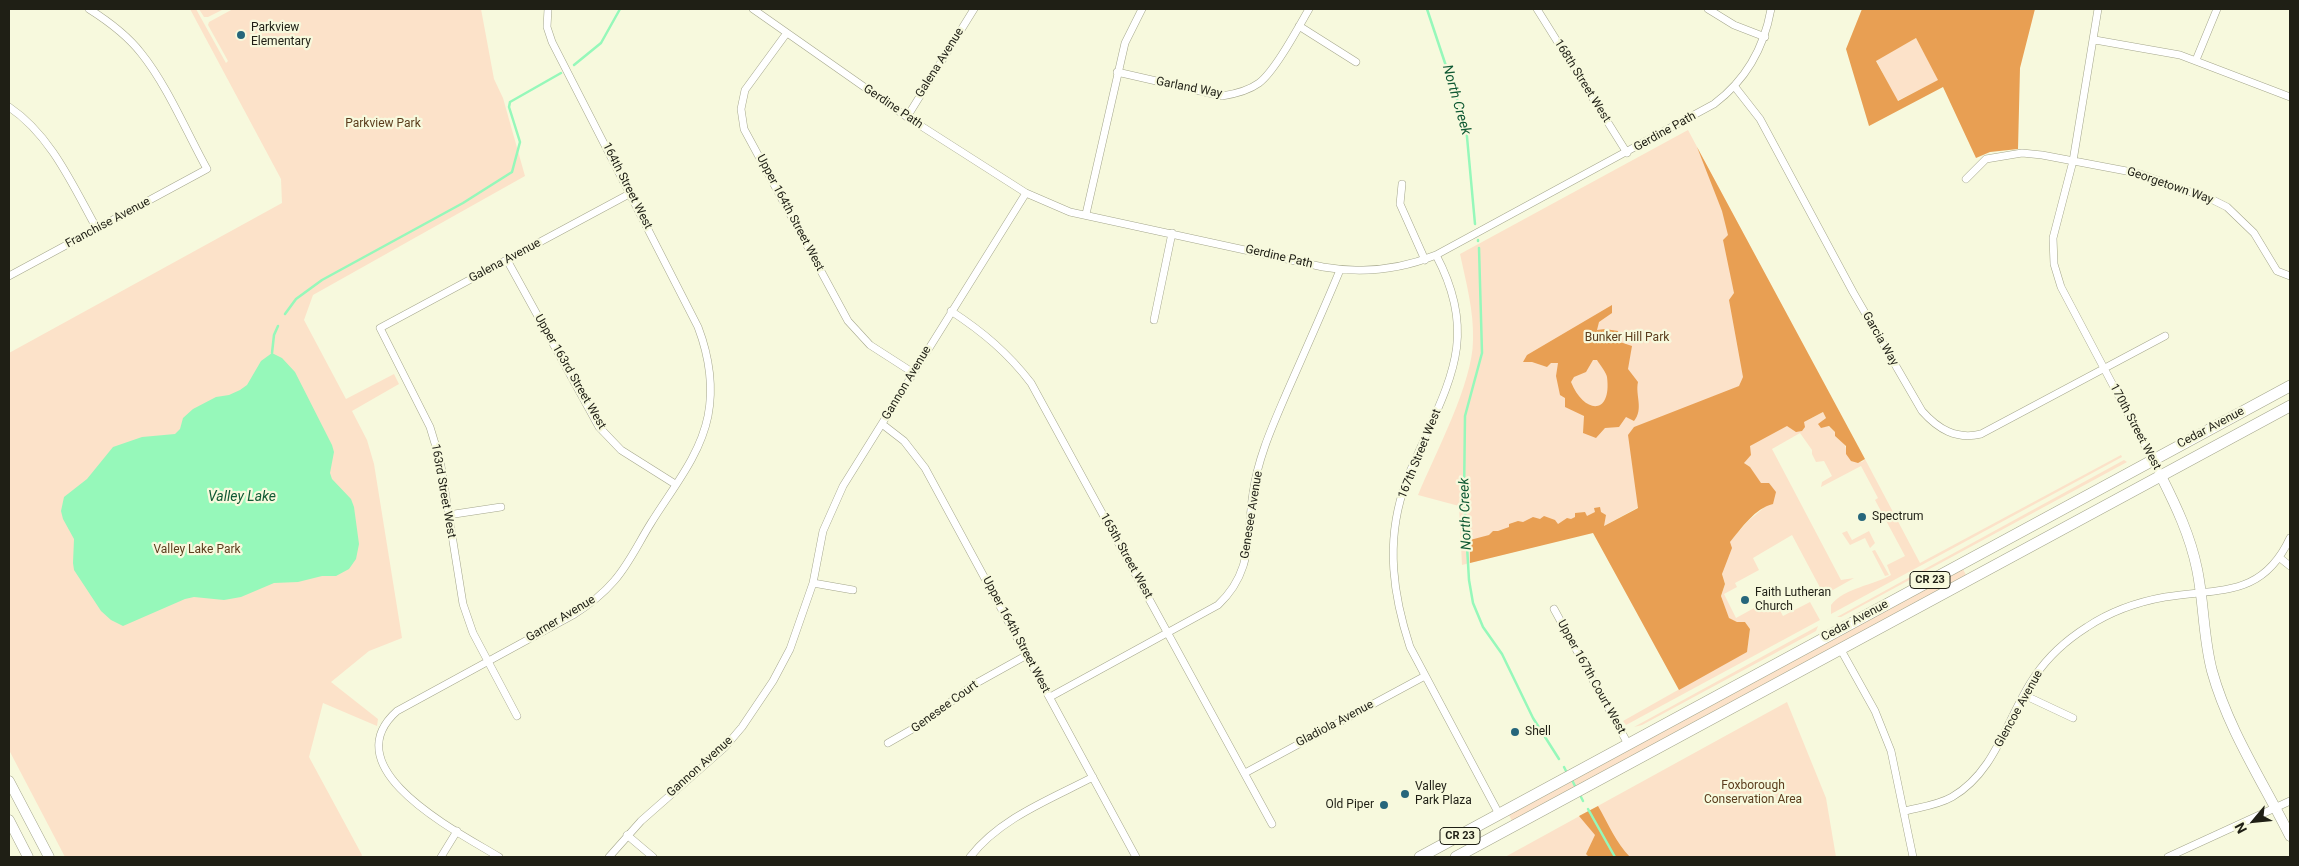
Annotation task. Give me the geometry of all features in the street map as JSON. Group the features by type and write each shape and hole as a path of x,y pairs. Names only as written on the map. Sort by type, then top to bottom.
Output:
{"main road":[{"name":"Cedar Avenue","path":"1420,857 2290,386"},
{"name":"Cedar Avenue","path":"1458,856 2290,406"},
{"path":"1458,856 1487,832 1500,814"}],"street":[{"name":"Franchise Avenue","path":"9,276 207,169 141,52 112,24 89,9"},
{"name":"164th Street West","path":"548,9 547,26 552,42 698,327 708,363"},
{"name":"Gerdine Path","path":"753,9 786,34 907,117 1026,193 1054,207 1340,270 1386,270 1426,260 1708,108 1735,87 1751,66 1765,37 1771,9"},
{"name":"Galena Avenue","path":"907,117 974,9"},
{"path":"1086,214 1117,72 1125,43 1142,9"},
{"name":"Garland Way","path":"1117,72 1222,96 1237,94 1260,82 1269,72 1309,9"},
{"name":"168th Street West","path":"1537,9 1627,153"},
{"path":"1708,9 1734,25 1765,37"},
{"name":"170th Street West","path":"2098,9 2095,40 2073,161 2053,238 2054,264 2061,287 2176,505 2189,538 2197,570 2206,644 2218,691 2232,725 2290,836"},
{"path":"2196,60 2217,9"},
{"path":"1299,26 1356,62"},
{"name":"Upper 164th Street West","path":"786,34 745,90 741,109 744,129 848,321 870,345 912,372"},
{"path":"2095,40 2172,53 2196,60 2290,97"},
{"name":"Garcia Way","path":"1735,87 1760,119 1853,292 1922,411 1934,425 1956,435 1973,436 1980,434 2165,336"},
{"path":"9,107 40,135 60,162 96,229"},
{"name":"Georgetown Way","path":"1966,179 1986,159 2002,155 2032,154 2137,173 2213,200 2227,207 2254,233 2277,271 2290,276"},
{"path":"1402,184 1400,204 1426,260"},
{"name":"Galena Avenue","path":"380,328 631,193"},
{"name":"Gannon Avenue","path":"610,857 627,835 657,805 725,746 742,727 773,681 790,649 813,583 823,531 832,506 912,372 1026,193"},
{"path":"1154,320 1172,233"},
{"name":"167th Street West","path":"1436,255 1449,279 1456,301 1459,324 1458,348 1450,380 1403,490 1396,520 1392,552 1393,583 1400,617 1410,647 1500,814"},
{"name":"Upper 163rd Street West","path":"507,260 599,427 621,450 675,484"},
{"name":"Genesee Avenue","path":"1050,697 1218,605 1231,593 1239,579 1246,559 1253,491 1264,447 1340,270"},
{"name":"165th Street West","path":"951,311 996,343 1014,360 1031,383 1272,824"},
{"name":"163rd Street West","path":"380,328 430,427 440,460 463,604 473,633 517,716"},
{"name":"Garner Avenue","path":"457,831 422,808 400,787 381,759 379,737 382,726 397,711 588,606 603,593 624,567 700,445 711,393 708,363"},
{"name":"Upper 164th Street West","path":"882,424 904,441 925,468 1136,857"},
{"path":"448,514 501,507"},
{"name":"Glencoe Avenue","path":"1905,810 1940,802 1952,797 1978,776 1996,749 2024,694 2036,675 2074,636 2099,620 2136,603 2172,596 2223,590 2250,583 2280,558 2290,538"},
{"path":"2280,558 2290,566"},
{"path":"813,583 853,590"},
{"name":"Upper 167th Court West","path":"1554,609 1628,744"},
{"path":"1841,650 1885,733 1896,768 1913,857"},
{"name":"Genesee Court","path":"888,744 916,728 973,685 1027,655"},
{"name":"Gladiola Avenue","path":"1245,773 1424,676"},
{"path":"2024,694 2073,718"},
{"path":"970,857 987,839 1009,822 1092,777"},
{"path":"9,781 49,857"},
{"path":"2168,857 2290,801"},
{"path":"9,820 28,857"},
{"path":"440,857 457,831 499,857"},
{"path":"627,835 653,857"}],"green space":[{"name":"Valley Lake Park","path":"190,9 196,9 226,63 228,61 208,25 209,22 233,9 481,9 494,79 503,98 525,176 313,295 304,320 346,399 394,374 399,384 352,411 367,440 374,464 402,638 369,651 331,682 378,719 377,726 323,703 309,757 362,855 361,857 65,857 9,750 9,353 282,203 281,179"},
{"path":"199,9 224,9 204,17"},
{"path":"1916,38 1939,80 1897,101 1876,60"},
{"name":"Bunker Hill Park","path":"1688,130 1833,401 1804,422 1823,412 1826,418 1823,420 1825,427 1828,426 1835,432 1835,436 1845,445 1846,454 1862,462 1865,459 1920,563 2121,455 2122,457 1831,614 1831,605 1837,599 1851,591 1891,575 1887,565 1905,556 1875,500 1878,498 1861,466 1821,487 1822,482 1832,476 1824,461 1816,462 1812,450 1800,433 1772,449 1841,580 1854,578 1824,595 1792,535 1753,558 1759,570 1735,583 1737,587 1724,594 1736,618 1765,602 1770,604 1775,601 1783,616 1810,602 1820,620 1626,725 1623,721 1747,651 1750,629 1745,622 1729,619 1721,596 1725,584 1722,574 1729,542 1748,521 1766,506 1759,482 1744,463 1750,446 1593,532 1462,565 1459,506 1418,495 1452,418 1467,377 1471,357 1473,340 1472,318 1460,254"},
{"path":"2124,460 2127,462 1841,617 1837,617"},
{"path":"1847,531 1852,540 1869,531 1875,543 1870,548 1865,538 1850,545 1842,533"},
{"path":"1875,550 1889,575 1885,576 1872,551"},
{"path":"1963,569 1966,575 1512,821 1509,815"},
{"path":"1818,626 1816,631 1642,725 1634,727"},
{"name":"Foxborough Conservation Area","path":"1787,702 1826,798 1836,857 1505,857"}],"shaded area":[{"path":"1862,9 2035,9 2020,68 2018,149 1990,152 1976,158 1943,87 1869,126 1846,49","holes":["1916,38 1938,80 1898,101 1876,61"]},
{"path":"1697,147 1865,459 1858,463 1851,461 1846,454 1846,446 1835,436 1835,432 1829,426 1821,428 1818,424 1826,418 1823,412 1804,422 1805,427 1802,431 1796,432 1787,426 1750,446 1751,455 1744,463 1750,467 1761,483 1769,483 1776,492 1773,504 1754,514 1730,542 1732,548 1722,574 1725,584 1721,596 1729,618 1737,622 1745,622 1750,629 1747,652 1679,690 1593,533 1470,563 1470,540 1489,535 1493,531 1509,527 1509,524 1518,521 1523,522 1533,517 1540,519 1544,516 1555,520 1558,524 1567,518 1575,517 1575,513 1585,512 1587,516 1595,512 1594,508 1600,507 1601,512 1606,515 1604,526 1638,508 1628,435 1634,427 1739,386 1743,377 1729,300 1734,293 1723,240 1728,235 1722,211"},
{"path":"1612,305 1612,313 1599,322 1597,330 1618,331 1620,342 1632,346 1628,369 1638,382 1639,407 1637,416 1634,421 1626,417 1619,427 1605,428 1596,438 1583,433 1584,416 1565,407 1565,398 1560,395 1556,376 1558,363 1551,363 1547,367 1532,362 1523,362 1527,355","holes":["1593,360 1597,360 1607,377 1607,390 1605,399 1596,406 1589,405 1583,400 1576,393 1571,382 1574,377 1586,372"]},
{"path":"1598,806 1616,839 1630,857 1589,857 1586,854 1595,835 1579,816"}],"water":[{"name":"Valley Lake","path":"272,353 282,358 295,372 332,445 334,452 330,473 332,479 351,499 354,507 359,544 356,559 349,569 336,576 322,576 298,582 274,583 241,597 224,600 194,597 185,599 123,626 111,620 101,611 74,570 74,539 63,519 61,511 64,497 87,479 113,447 142,437 175,434 180,429 183,418 193,409 216,397 229,395 247,385 261,361"}],"waterway":[{"path":"574,65 601,43 620,9"},
{"name":"North Creek","path":"1427,9 1466,126 1475,224"},
{"path":"285,314 296,299 322,280 463,203 512,172 520,142 509,107 510,102 561,73"},
{"name":"North Creek","path":"1479,248 1482,353 1465,416 1464,496 1469,580 1473,603 1483,627 1502,654 1533,718 1559,759"},
{"path":"272,353 274,335 278,326"},
{"name":"North Creek","path":"1564,767 1566,771"},
{"name":"North Creek","path":"1572,780 1576,788"},
{"name":"North Creek","path":"1581,797 1583,801"},
{"name":"North Creek","path":"1588,809 1615,857"}],"place":[{"name":"Parkview Elementary","path":"241,35"},
{"name":"Spectrum","path":"1862,517"},
{"name":"Faith Lutheran Church","path":"1745,600"},
{"name":"Shell","path":"1515,732"},
{"name":"Valley Park Plaza","path":"1405,794"},
{"name":"Old Piper","path":"1384,805"}],"park label":[{"name":"Parkview Park","path":"383,124"}]}
